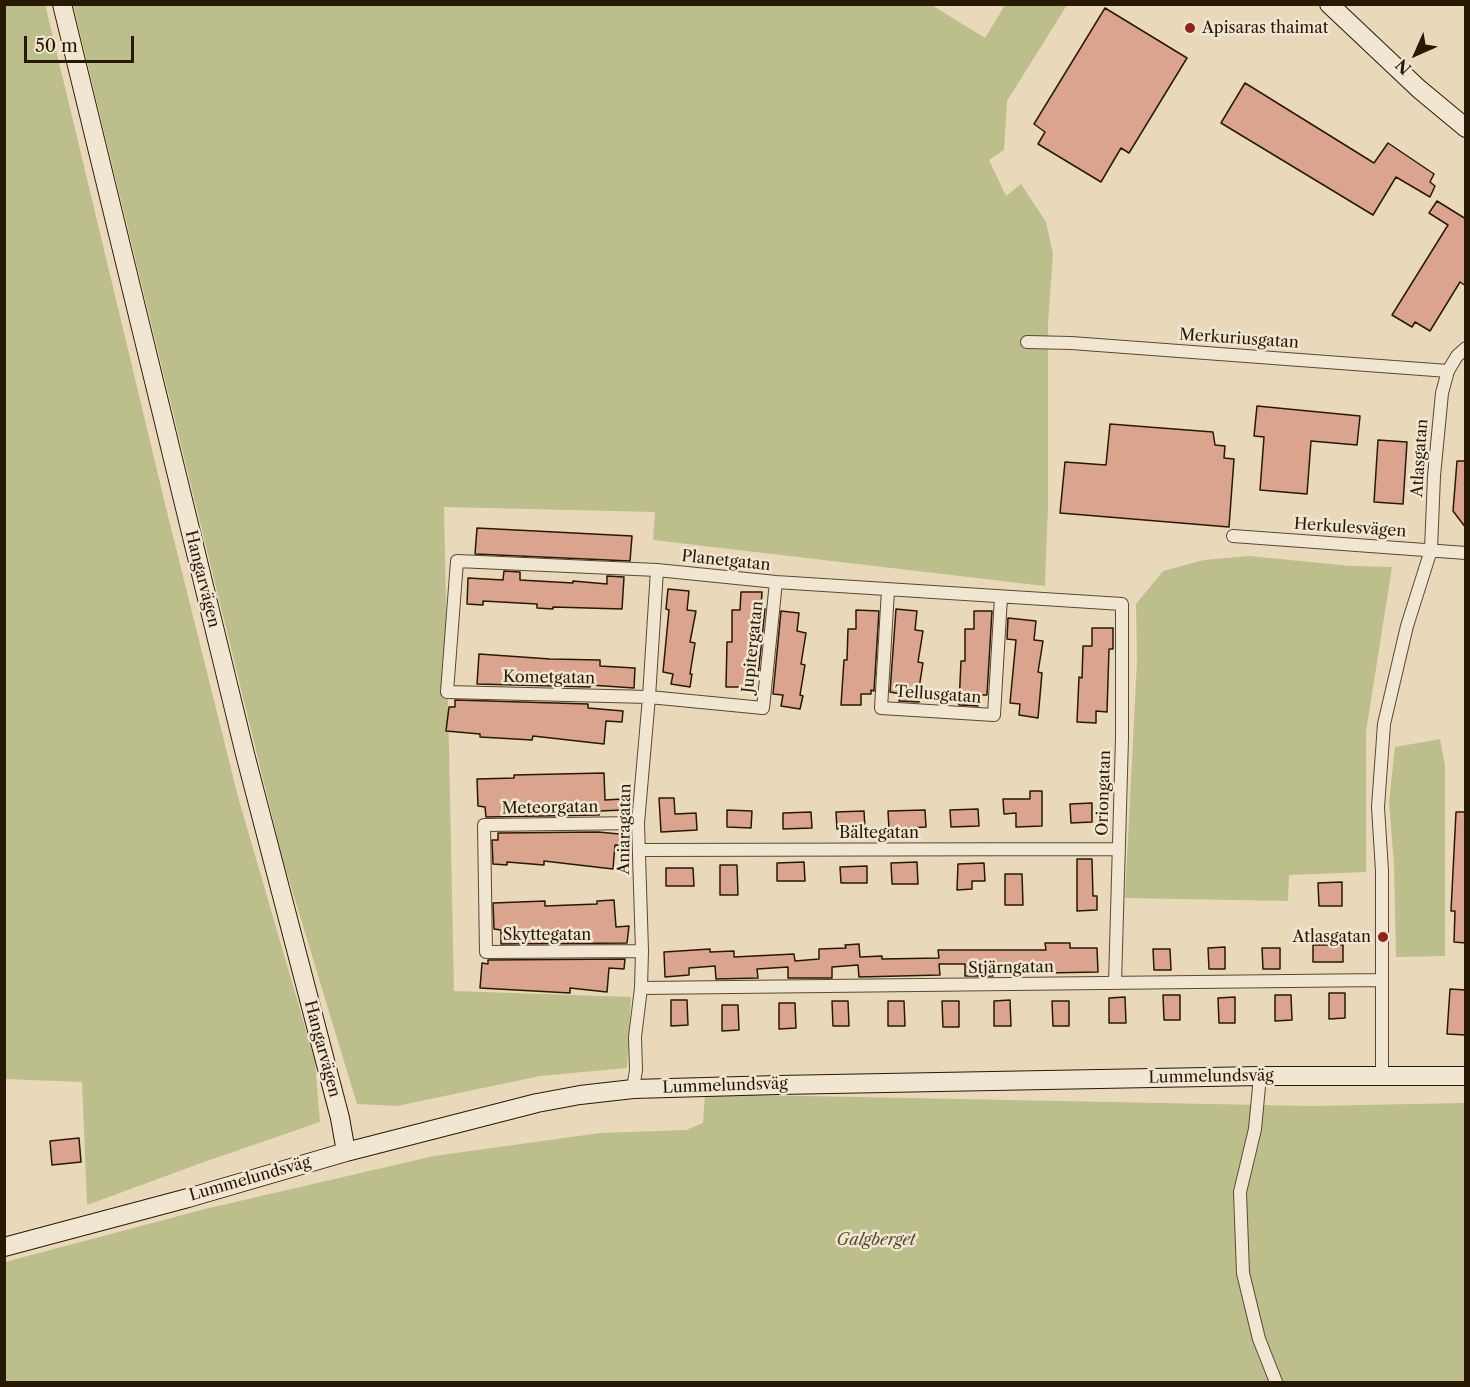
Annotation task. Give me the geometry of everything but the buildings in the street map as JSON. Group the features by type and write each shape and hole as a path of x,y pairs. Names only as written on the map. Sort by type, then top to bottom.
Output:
{"main road":[{"name":"Hangarvägen","path":"62,4 245,754 340,1118 346,1152"},
{"path":"1329,4 1404,76 1466,128"},
{"name":"Lummelundsväg","path":"4,1247 188,1198 346,1152 537,1103 580,1095 633,1089 778,1085 1260,1076 1466,1076"}],"street":[{"name":"Merkuriusgatan","path":"1027,342 1071,343 1448,371"},
{"name":"Atlasgatan","path":"1382,1075 1382,872 1378,807 1384,724 1407,626 1431,550 1434,476 1441,405 1448,371 1457,356 1466,348"},
{"name":"Herkulesvägen","path":"1233,536 1466,553"},
{"name":"Planetgatan","path":"447,692 457,561 657,570 776,582 1122,604"},
{"name":"Aniaragatan","path":"633,1089 642,951 638,823 657,570"},
{"name":"Jupitergatan","path":"649,697 763,708 776,582"},
{"name":"Tellusgatan","path":"888,590 880,708 982,715 994,715 1001,597"},
{"name":"Oriongatan","path":"1115,983 1122,604"},
{"name":"Kometgatan","path":"447,692 649,697"},
{"name":"Meteorgatan","path":"485,883 484,825 638,823"},
{"name":"Bältegatan","path":"639,850 1119,849"},
{"name":"Skyttegatan","path":"485,883 486,952 642,951"},
{"name":"Stjärngatan","path":"641,988 1381,980"},
{"path":"1260,1076 1255,1130 1240,1192 1243,1273 1259,1339 1276,1383"}],"green space":[{"path":"45,4 238,797 315,1061 320,1122 87,1205 82,1082 4,1079 4,5"},
{"path":"930,4 985,38 1005,5 1067,5 1007,101 1004,150 989,160 1006,196 1021,184 1046,222 1053,254 1048,323 1048,506 1045,586 653,540 655,512 444,507 454,991 631,997 627,1068 540,1076 397,1106 357,1104 283,860 73,5"},
{"path":"1249,556 1351,566 1392,567 1366,732 1366,872 1289,875 1288,901 1125,898 1137,661 1136,604 1163,571 1204,560"},
{"path":"1440,739 1445,766 1445,956 1396,957 1394,865 1389,802 1395,747"},
{"name":"Galgberget","path":"705,1094 1312,1106 1465,1103 1465,1382 5,1382 5,1262 205,1209 434,1156 600,1133 686,1130 703,1123"}],"place":[{"name":"Apisaras thaimat","path":"1190,28"},
{"name":"Atlasgatan","path":"1383,937"}]}
